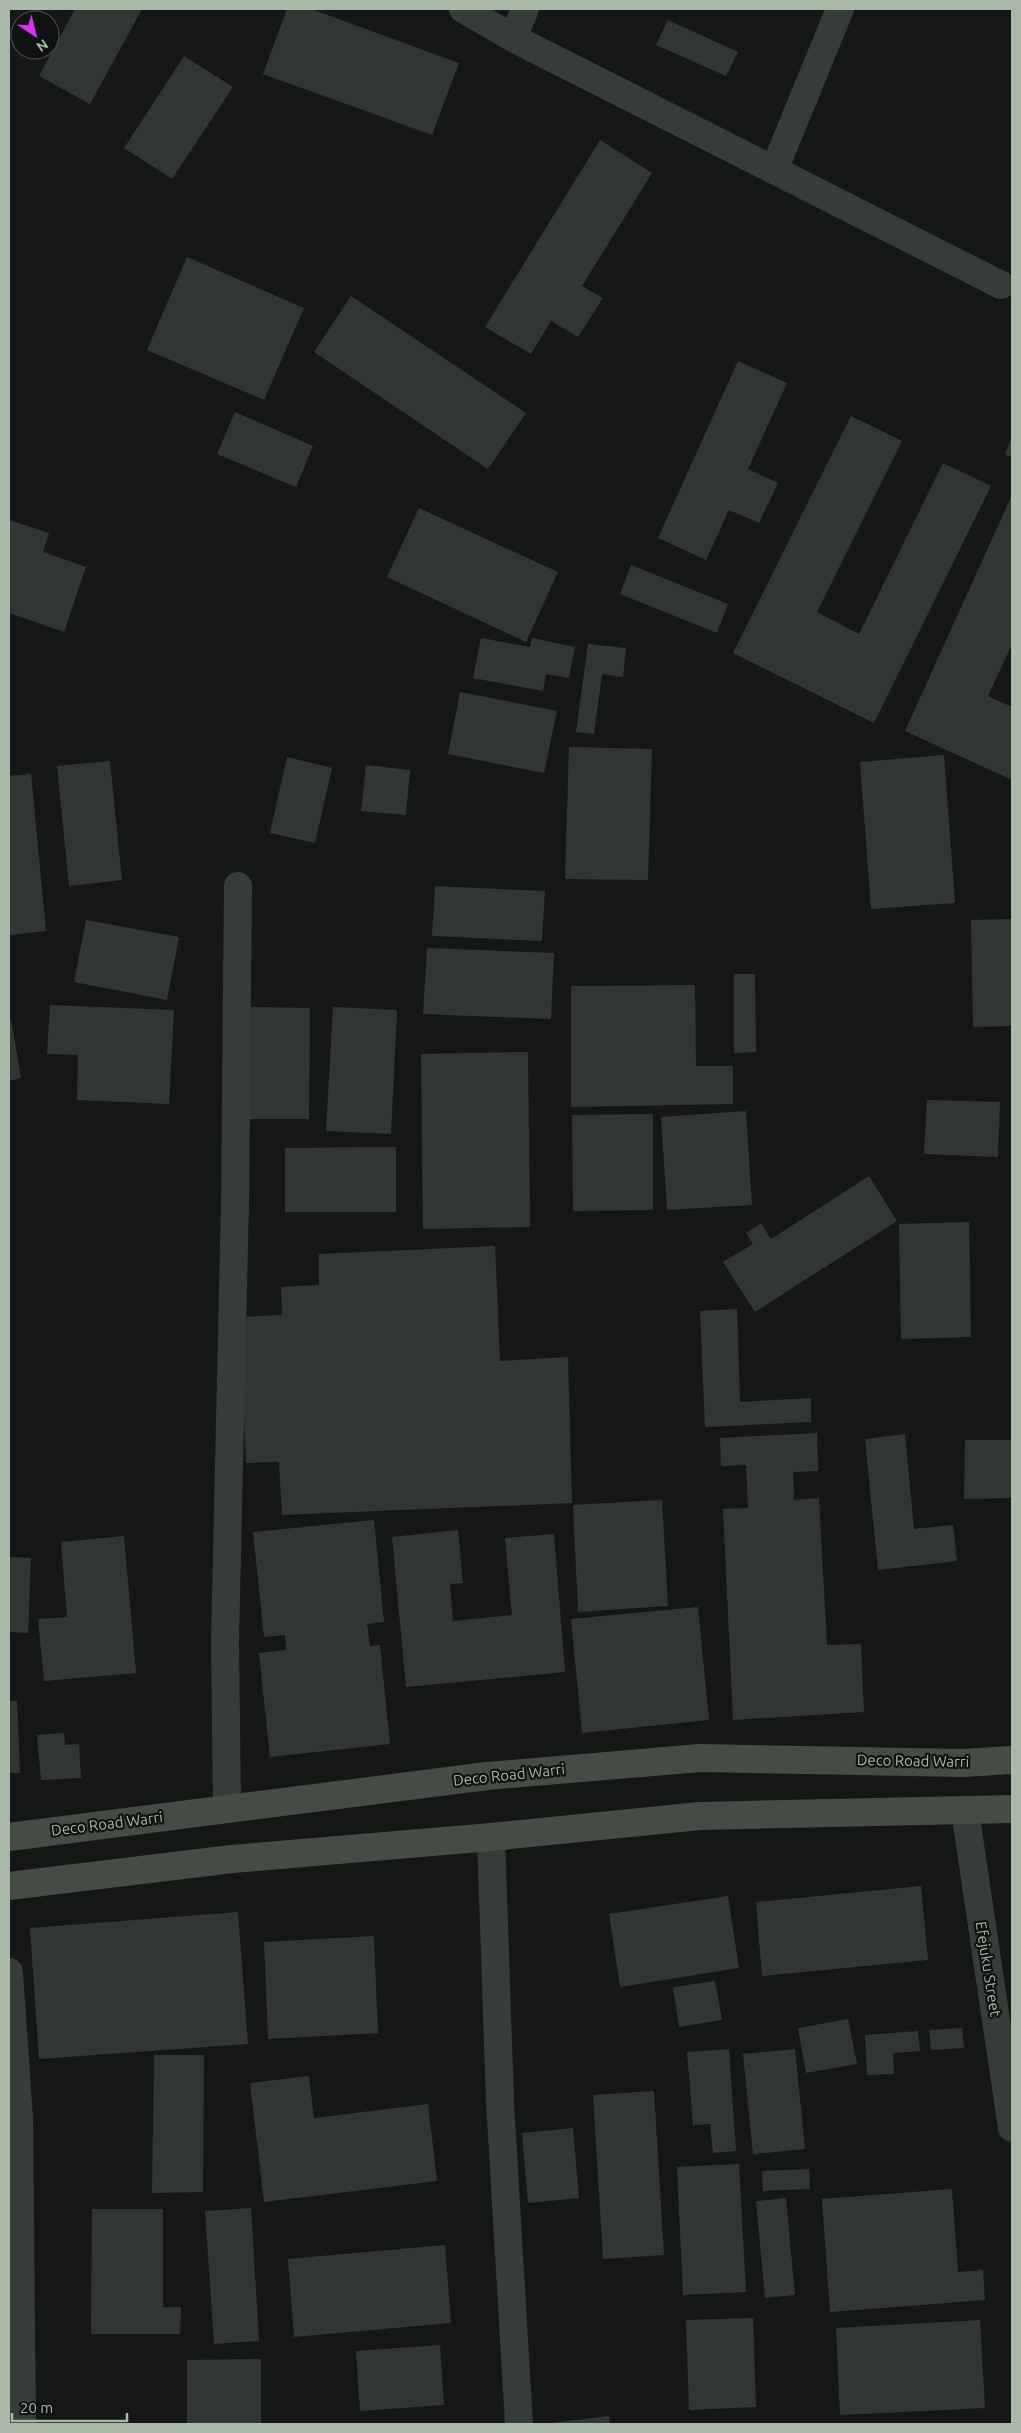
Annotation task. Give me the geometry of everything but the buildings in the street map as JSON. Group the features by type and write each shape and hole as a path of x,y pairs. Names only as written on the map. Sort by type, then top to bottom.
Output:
{"main road":[{"name":"Deco Road Warri","path":"9,1837 487,1776 700,1758 963,1763 1012,1760"},
{"path":"9,1886 232,1859 491,1837 700,1816 1012,1809"}],"street":[{"path":"463,9 513,38 1001,285"},
{"path":"513,38 525,9"},
{"path":"774,170 840,9"},
{"path":"227,1809 225,1641 235,1202 238,886"},
{"name":"Efejuku Street","path":"965,1811 1012,2128"},
{"path":"491,1837 500,2102 519,2424"},
{"path":"9,1972 19,2118 22,2424"}]}
